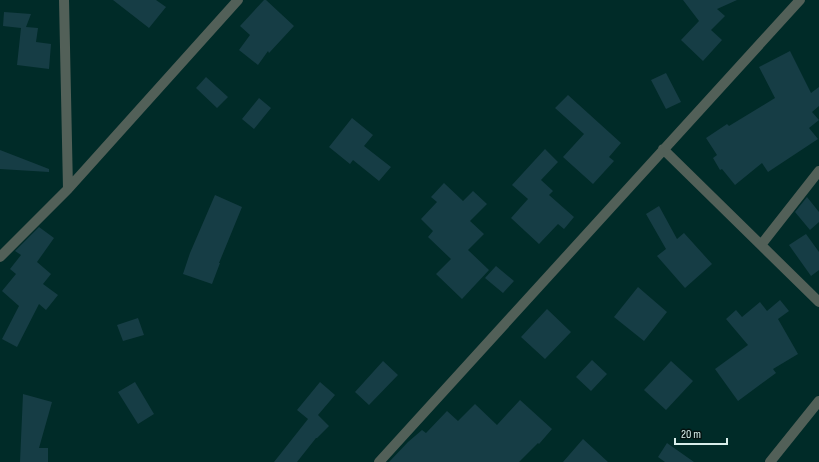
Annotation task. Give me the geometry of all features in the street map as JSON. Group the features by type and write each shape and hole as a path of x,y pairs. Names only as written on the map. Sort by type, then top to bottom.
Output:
{"street":[{"path":"64,0 68,189"},
{"path":"0,257 68,189 238,0"},
{"path":"379,462 800,0"},
{"path":"664,149 819,302"},
{"path":"761,245 819,171"},
{"path":"770,462 819,401"}],"building":[{"path":"113,0 156,0 166,7 149,28"},
{"path":"264,0 266,0 294,26 269,53 268,51 258,65 239,50 250,35 240,26"},
{"path":"683,0 737,0 717,9 725,16 711,30 722,40 703,61 681,40 699,21"},
{"path":"4,12 31,14 26,27 38,28 36,42 51,44 49,69 17,65 21,28 3,26"},
{"path":"790,51 811,93 819,87 819,106 812,112 819,120 809,128 818,139 768,172 762,163 735,185 722,169 720,170 713,158 717,155 706,138 727,124 729,126 775,98 759,67"},
{"path":"666,73 681,102 666,109 651,80"},
{"path":"206,77 228,97 217,108 196,88"},
{"path":"568,95 621,143 609,157 614,161 593,184 563,157 584,134 555,108"},
{"path":"259,98 271,108 254,129 242,119"},
{"path":"352,118 373,135 364,146 391,167 379,181 353,160 350,164 329,147"},
{"path":"545,149 558,162 541,180 553,191 549,195 574,217 564,229 558,224 539,244 511,218 528,199 512,185"},
{"path":"0,150 49,169 49,172 0,169"},
{"path":"444,183 463,201 473,191 487,204 470,221 484,234 468,250 489,270 462,299 436,274 451,259 428,237 433,231 421,219 437,202 431,197"},
{"path":"215,195 242,207 212,284 183,274 190,253"},
{"path":"807,197 819,212 819,222 810,230 795,212"},
{"path":"659,206 677,239 684,233 712,264 685,288 657,256 666,249 646,214"},
{"path":"39,227 54,238 37,262 51,274 43,284 58,295 46,310 39,304 17,347 2,339 19,306 2,291 16,274 10,269 21,255 15,251"},
{"path":"806,234 819,252 819,270 811,276 789,245"},
{"path":"496,266 514,281 503,293 485,278"},
{"path":"638,287 667,312 644,341 614,317"},
{"path":"780,300 789,311 778,319 798,354 773,369 776,373 738,401 715,369 748,345 726,319 736,310 742,317 760,302 767,311"},
{"path":"547,309 571,332 545,359 521,337"},
{"path":"138,318 144,335 123,341 117,325"},
{"path":"592,360 607,374 591,391 576,377"},
{"path":"383,361 398,375 369,405 355,392"},
{"path":"671,361 693,381 666,410 644,390"},
{"path":"135,382 154,414 138,424 118,392"},
{"path":"320,382 335,395 318,415 329,426 316,438 297,462 274,462 308,419 297,410"},
{"path":"23,394 52,402 39,448 48,448 48,462 20,462"},
{"path":"520,400 552,429 539,444 538,443 519,462 389,462 422,430 426,433 447,411 458,421 475,404 497,425"},
{"path":"583,439 608,462 563,462"},
{"path":"667,443 694,462 665,462 658,457"}]}
